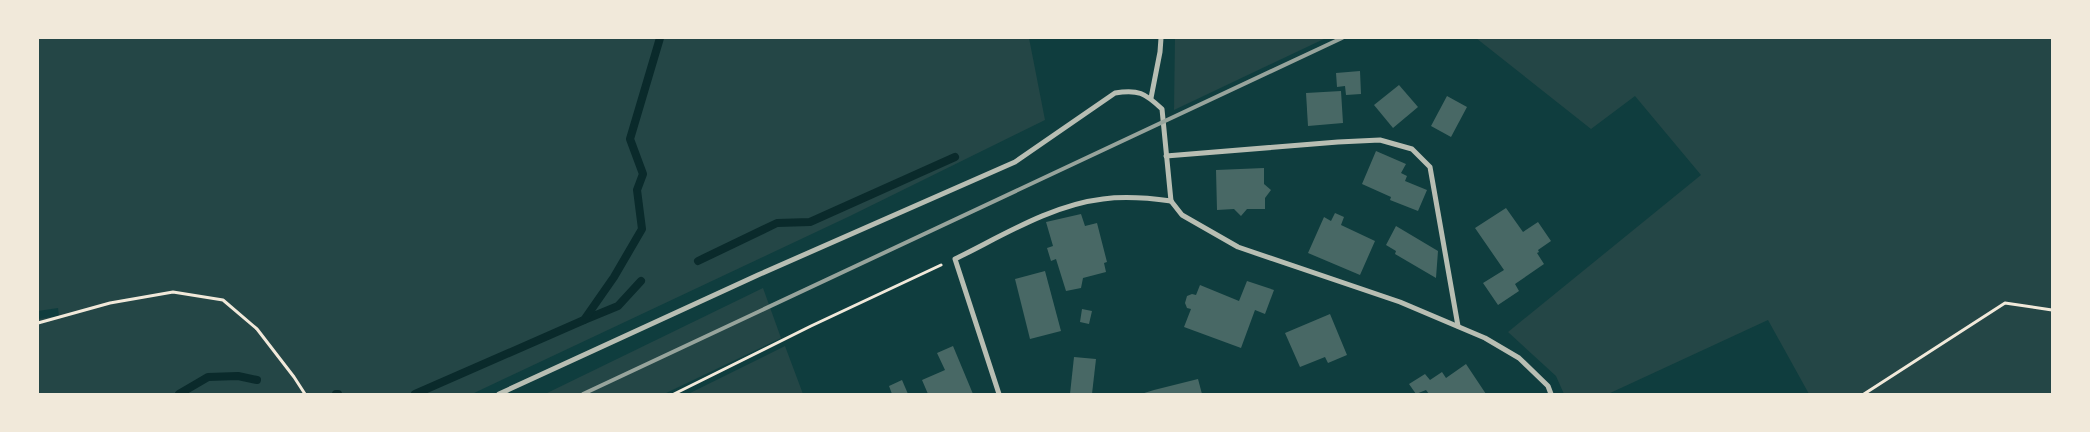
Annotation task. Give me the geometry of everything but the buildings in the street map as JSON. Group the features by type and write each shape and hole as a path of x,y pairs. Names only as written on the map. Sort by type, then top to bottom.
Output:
{"street":[{"path":"1151,98 1161,38"},
{"path":"499,394 758,275 1015,162 1115,93 1132,90 1151,98 1162,108 1171,201 1182,215 1238,247 1400,302 1485,338 1519,358 1548,386 1551,394"},
{"path":"1166,156 1380,140 1412,149 1430,167 1458,326"},
{"path":"999,394 955,259 1069,206 1102,199 1141,198 1171,201"}],"path":[{"path":"674,394 811,326 955,259"},
{"path":"38,323 110,302 173,292 223,300 257,329 305,394"},
{"path":"1864,394 2004,303 2052,310"}],"shaded area":[{"path":"38,38 1029,38 1045,120 850,216 472,394 38,394 38,319 59,316 58,308 38,311"},
{"path":"1175,38 1326,38 1174,110"},
{"path":"1476,38 2052,38 2052,394 1809,394 1768,320 1608,394 1564,394 1556,376 1508,332 1701,175 1635,96 1591,129"},
{"path":"763,288 781,338 664,394 545,394"},
{"path":"785,346 803,394 688,394"}],"waterway":[{"path":"415,394 584,320 614,277 642,229 637,190 643,174 630,139 660,38"},
{"path":"698,261 777,223 810,222 955,157"},
{"path":"584,320 618,306 641,281"},
{"path":"179,394 208,377 238,376 257,380"}],"railway":[{"path":"583,394 1342,38"}]}
